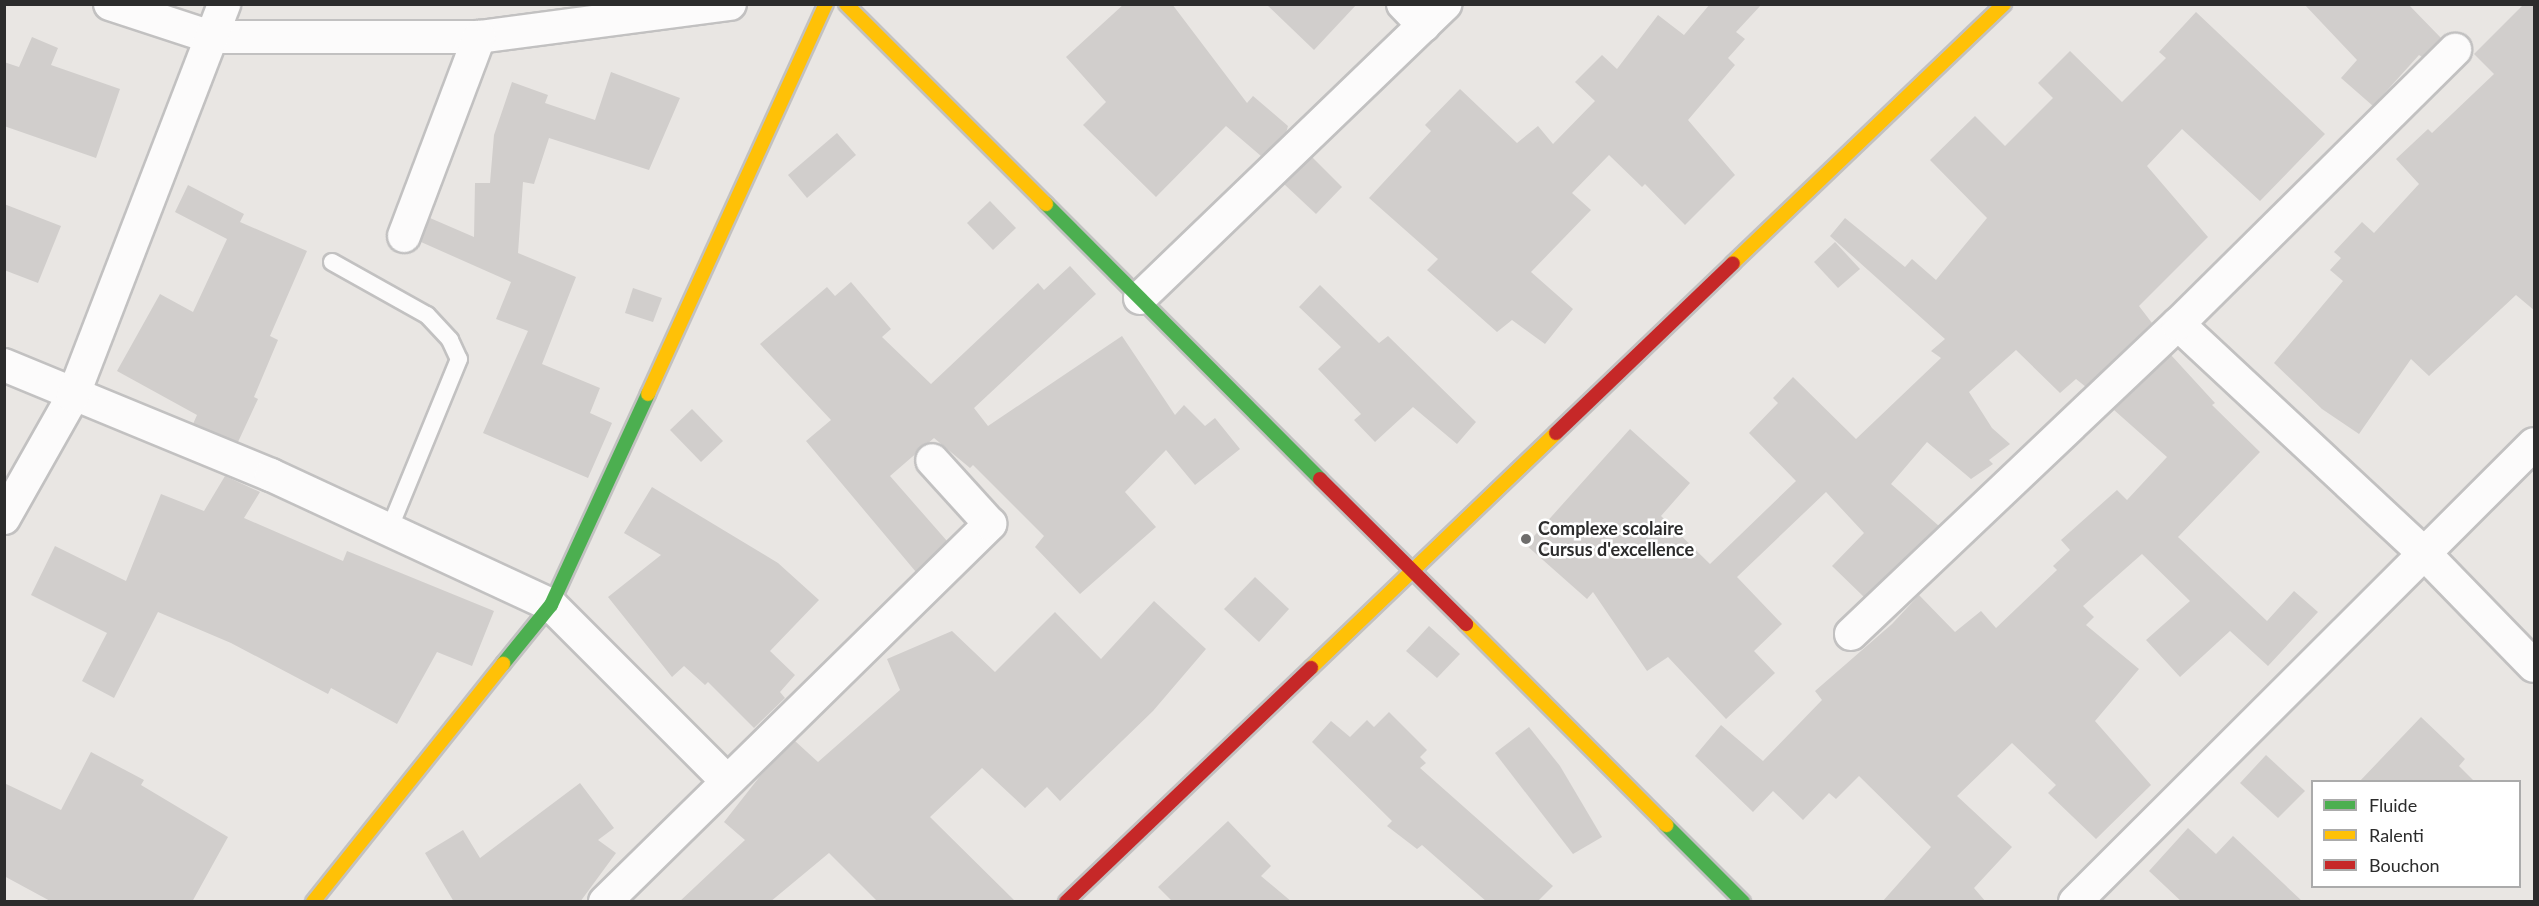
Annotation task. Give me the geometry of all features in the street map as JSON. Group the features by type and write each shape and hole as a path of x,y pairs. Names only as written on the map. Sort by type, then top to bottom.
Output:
{"street":[{"path":"110,4 211,37 479,37 730,4"},
{"path":"4,518 73,396 224,4"},
{"path":"314,902 551,605 826,4"},
{"path":"846,4 1743,902"},
{"path":"1066,902 2004,4"},
{"path":"1140,298 1424,12"},
{"path":"404,236 479,37"},
{"path":"1851,634 2178,324 2455,50"},
{"path":"2178,324 2425,554 2535,666"},
{"path":"4,365 73,396 271,475 551,605 727,781"},
{"path":"2075,902 2535,444"},
{"path":"605,902 990,525 932,460"}],"lane":[{"path":"332,262 427,315 450,340 459,359 389,530"}],"building":[{"path":"1124,4 1172,4 1247,103 1253,96 1288,126 1286,133 1261,156 1226,126 1156,197 1083,125 1106,102 1066,57"},
{"path":"1266,4 1357,4 1314,50"},
{"path":"1710,4 1762,4 1736,32 1745,39 1728,58 1735,65 1688,120 1735,175 1685,225 1645,184 1642,187 1609,155 1572,193 1591,210 1531,272 1573,309 1545,344 1512,320 1497,332 1427,270 1438,259 1369,198 1431,131 1425,125 1460,89 1517,143 1538,126 1553,144 1595,101 1575,82 1602,55 1617,69 1658,15 1684,35"},
{"path":"2304,4 2408,4 2441,38 2422,57 2419,55 2373,106 2341,78 2357,60"},
{"path":"2524,4 2535,4 2535,311 2516,295 2429,376 2411,359 2359,434 2322,409 2274,363 2343,281 2330,270 2341,258 2334,252 2362,222 2374,233 2419,184 2396,159 2428,129 2432,133 2494,74 2474,54"},
{"path":"2196,12 2325,134 2260,201 2182,129 2147,166 2208,237 2139,306 2152,323 2086,387 2076,379 2060,393 2016,350 1969,392 1992,428 2010,444 1989,460 1993,464 1971,479 1927,442 1891,484 1939,526 1864,597 1832,566 1864,533 1826,492 1737,577 1782,624 1754,651 1775,673 1726,719 1668,657 1647,671 1593,592 1587,599 1526,545 1630,429 1690,483 1661,516 1710,564 1796,481 1749,433 1778,403 1773,398 1793,377 1856,439 1941,358 1931,351 1945,339 1830,236 1845,218 1905,267 1912,259 1936,280 1987,218 1930,160 1975,116 2005,146 2053,98 2038,83 2070,51 2122,102 2166,58 2159,52"},
{"path":"32,37 58,48 51,65 120,89 96,158 4,126 4,62 19,67"},
{"path":"611,72 680,98 649,170 549,138 534,184 523,182 518,253 576,277 542,364 600,388 590,413 612,423 588,478 483,433 528,331 496,319 511,282 421,242 430,218 474,237 475,183 490,183 494,135 512,82 548,95 545,103 595,120"},
{"path":"837,133 856,155 807,198 788,175"},
{"path":"1312,157 1342,187 1316,214 1284,184"},
{"path":"188,185 244,214 240,222 307,251 270,336 278,340 254,397 258,399 238,442 193,424 197,415 117,371 160,294 193,312 227,239 175,212"},
{"path":"990,201 1016,228 993,250 967,223"},
{"path":"4,204 61,226 38,283 4,270"},
{"path":"1835,242 1860,269 1838,288 1814,262"},
{"path":"1070,266 1096,294 974,408 988,426 1122,336 1175,415 1184,405 1205,426 1215,418 1240,449 1195,485 1166,450 1125,492 1156,527 1080,594 1035,547 1044,536 973,465 970,468 934,438 890,476 947,541 916,572 806,441 831,420 760,344 827,287 835,296 851,282 891,329 882,337 931,384 1038,283 1044,290"},
{"path":"1320,285 1379,343 1388,336 1476,422 1457,444 1413,407 1375,442 1354,420 1361,414 1318,369 1341,347 1299,307"},
{"path":"633,288 662,298 653,322 625,313"},
{"path":"2171,355 2215,403 2212,405 2260,452 2178,537 2267,621 2294,591 2318,612 2268,666 2230,631 2180,677 2146,640 2190,601 2142,554 2083,606 2094,617 2086,625 2139,669 2095,721 2151,785 2096,839 2048,793 2056,785 2012,743 1957,796 2012,847 1974,888 1986,902 1882,902 1931,847 1859,776 1836,799 1829,793 1803,820 1773,791 1753,812 1695,756 1721,725 1763,761 1822,700 1815,691 1892,624 1919,595 1955,632 1981,611 1996,628 2057,570 2053,566 2070,550 2061,540 2117,490 2127,500 2167,457 2114,410"},
{"path":"692,409 723,441 701,462 670,430"},
{"path":"225,476 260,492 244,518 343,561 347,551 494,611 472,666 437,652 397,724 331,688 328,694 231,643 158,612 114,698 82,681 107,633 31,595 55,546 126,581 161,494 204,511"},
{"path":"652,487 778,563 819,600 770,651 795,675 780,692 785,698 754,728 708,682 705,685 684,666 672,677 608,597 661,555 624,533"},
{"path":"1255,577 1289,609 1259,642 1224,609"},
{"path":"1154,601 1206,649 1153,711 1060,801 1047,787 1025,808 982,768 930,817 1016,902 878,902 829,853 770,902 679,902 745,840 724,822 761,775 795,741 818,762 900,690 887,659 952,631 995,672 1055,612 1101,659"},
{"path":"1429,626 1460,654 1437,678 1406,651"},
{"path":"1389,712 1427,750 1420,757 1426,763 1420,768 1553,886 1537,902 1487,902 1422,845 1417,849 1387,826 1392,821 1312,742 1331,721 1350,737 1367,720 1374,727"},
{"path":"2421,717 2465,759 2459,766 2473,780 2361,780"},
{"path":"1529,727 1560,766 1602,837 1573,854 1495,753"},
{"path":"91,752 144,780 141,785 228,837 192,902 52,902 4,876 4,783 61,810"},
{"path":"2266,755 2305,791 2278,818 2240,783"},
{"path":"580,783 614,828 598,840 616,853 580,902 454,902 425,853 463,830 480,858"},
{"path":"1228,821 1271,866 1261,876 1292,902 1173,902 1158,887"},
{"path":"2188,828 2216,854 2233,836 2303,902 2182,902 2149,871"}],"traffic: fast":[{"path":"1046,204 1320,479"},
{"path":"503,664 551,605 648,394"},
{"path":"1666,825 1743,902"}],"traffic: slow":[{"path":"648,394 826,4"},
{"path":"846,4 1046,204"},
{"path":"1733,263 2004,4"},
{"path":"1311,668 1556,433"},
{"path":"1466,624 1666,825"},
{"path":"313,902 503,664"}],"traffic: jam":[{"path":"1556,433 1733,263"},
{"path":"1320,479 1466,624"},
{"path":"1066,902 1311,668"}],"place":[{"name":"Complexe scolaire Cursus d'excellence","path":"1526,539"}]}
